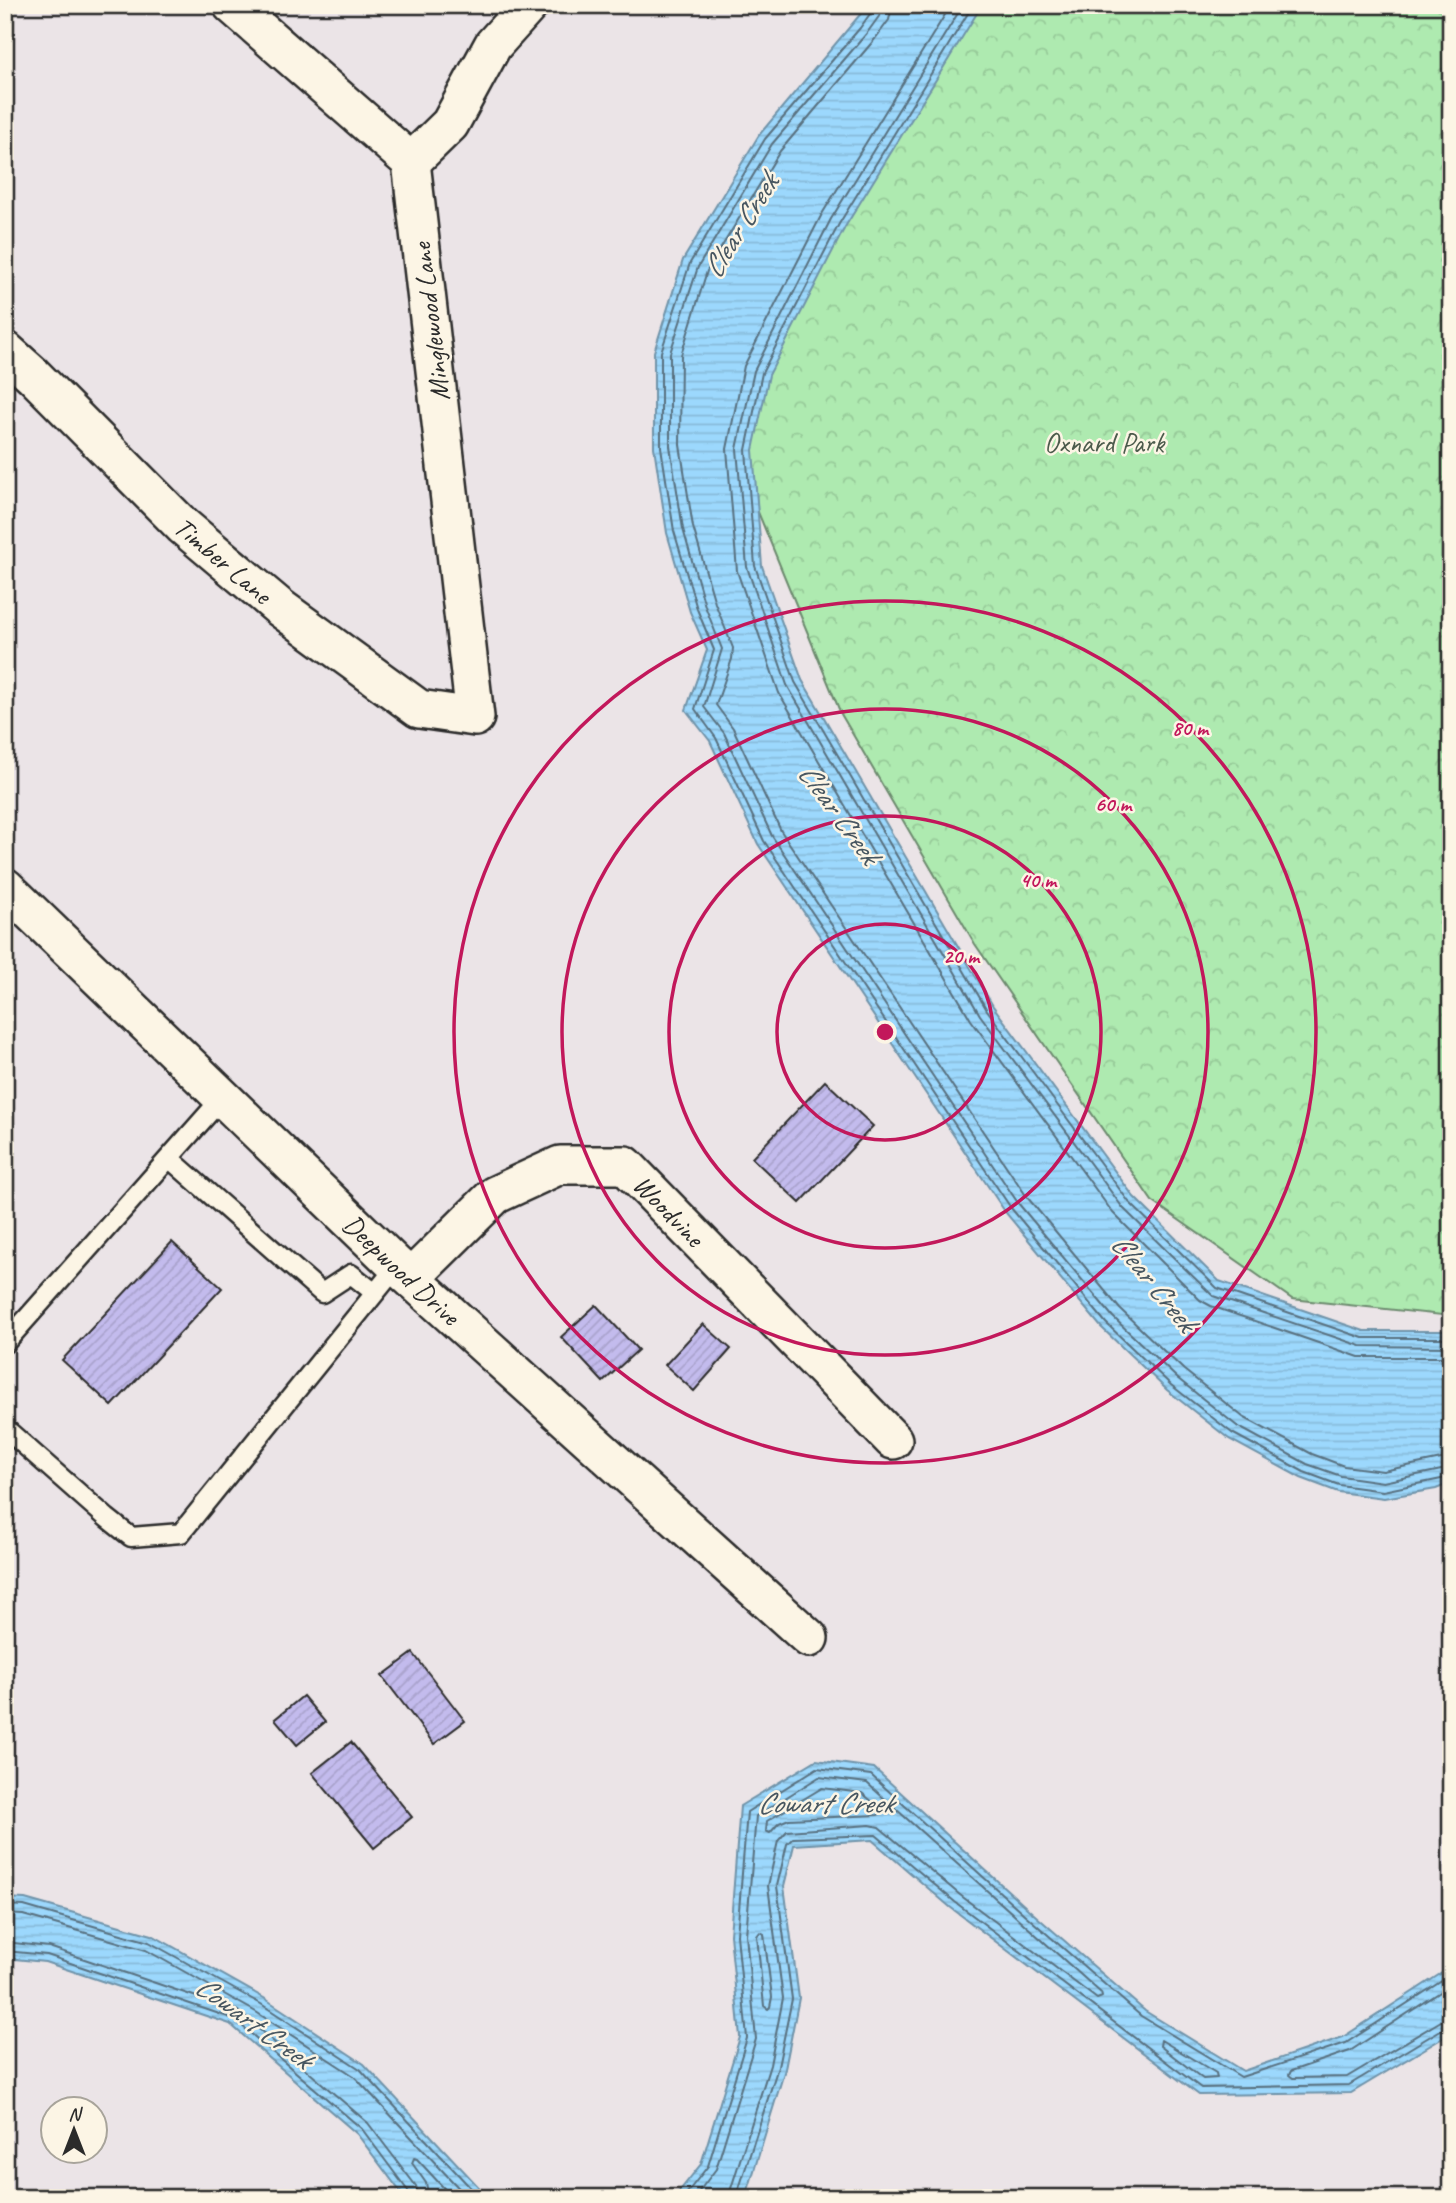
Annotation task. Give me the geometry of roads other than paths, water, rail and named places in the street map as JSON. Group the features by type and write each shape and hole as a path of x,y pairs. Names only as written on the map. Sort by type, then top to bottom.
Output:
{"street":[{"path":"232,5 411,162 450,124 493,45 529,5"},
{"name":"Minglewood Lane","path":"411,162 475,717"},
{"name":"Timber Lane","path":"5,350 33,374 183,526 279,607 419,709 475,717"},
{"name":"Deepwood Drive","path":"5,887 223,1097 394,1279 809,1638"},
{"name":"Woodvine","path":"394,1279 495,1195 560,1165 625,1165 893,1440"}],"lane":[{"path":"5,1343 223,1097"},
{"path":"169,1158 322,1293 351,1273 394,1279"},
{"path":"5,1428 131,1537 181,1533 394,1279"}],"water":[{"name":"Clear Creek","path":"868,5 982,5 845,227 769,375 753,450 762,566 802,680 993,1006 1134,1197 1219,1281 1364,1331 1451,1331 1451,1483 1436,1489 1384,1498 1338,1492 1301,1478 1229,1439 1167,1390 1101,1327 1006,1213 758,844 710,741 686,710 707,650 690,612 667,533 654,447 654,352 683,260 759,135"},
{"name":"Cowart Creek","path":"816,1760 874,1768 1028,1909 1145,2011 1243,2071 1343,2037 1451,1967 1451,2033 1351,2093 1199,2095 950,1907 872,1840 794,1845 784,1886 799,1998 785,2069 749,2187 742,2198 674,2198 701,2164 740,2037 730,1935 740,1806"},
{"name":"Cowart Creek","path":"5,1898 25,1899 152,1935 264,1998 364,2064 489,2198 405,2198 357,2134 230,2024 45,1962 5,1958"}],"park label":[{"name":"Oxnard Park","path":"1104,442"}]}
